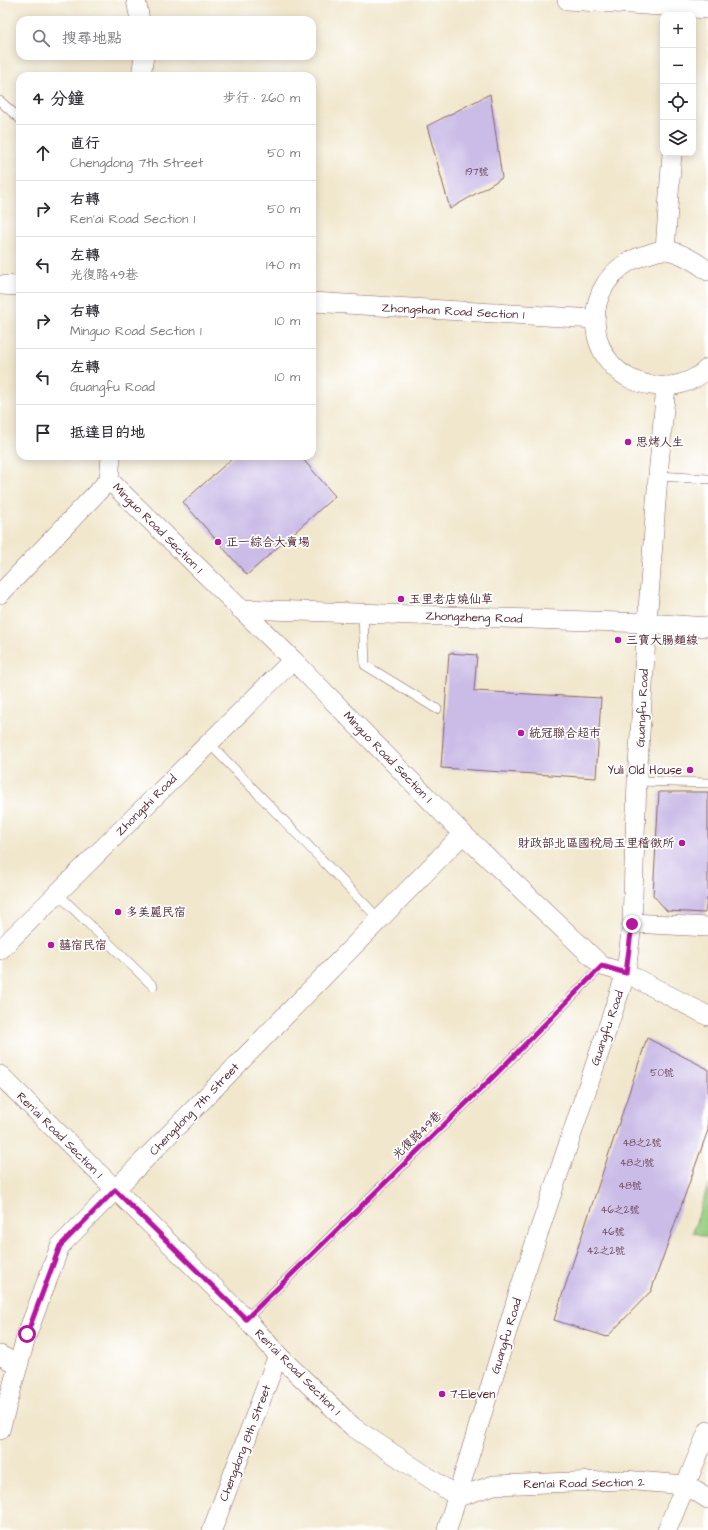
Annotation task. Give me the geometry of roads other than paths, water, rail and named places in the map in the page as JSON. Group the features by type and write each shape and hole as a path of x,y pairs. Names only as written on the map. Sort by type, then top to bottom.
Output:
{"street":[{"path":"136,0 139,16"},
{"path":"567,0 708,9"},
{"path":"142,72 143,60"},
{"path":"665,250 672,156"},
{"path":"708,271 695,261 665,250 631,260 612,273 600,292 595,314 596,337 605,357 620,373 639,383 660,387 682,384 702,374 708,368"},
{"path":"0,285 16,286"},
{"name":"Zhongshan Road Section 1","path":"316,302 595,319"},
{"name":"Guangfu Road","path":"447,1530 521,1285 626,973 632,924 637,781 647,623 666,386"},
{"name":"Minguo Road Section 1","path":"111,460 109,480 293,660 463,834 602,966 626,973 708,1016"},
{"path":"0,594 109,480"},
{"name":"Zhongzheng Road","path":"240,609 647,623 708,627"},
{"name":"Zhongzhi Road","path":"0,950 293,660"},
{"name":"Chengdong 7th Street","path":"0,1430 27,1334 60,1246 463,834"},
{"path":"632,924 708,927"},
{"name":"Ren'ai Road Section 1","path":"0,1075 246,1319 278,1355 353,1427 458,1496"},
{"path":"0,1355 18,1366"},
{"name":"Chengdong 8th Street","path":"212,1530 278,1355"},
{"path":"667,1530 708,1431"},
{"name":"Ren'ai Road Section 2","path":"458,1496 494,1485 624,1480 686,1485 708,1499"}],"lane":[{"path":"0,101 16,115"},
{"path":"658,476 708,479"},
{"path":"363,613 365,665 437,708"},
{"path":"209,743 379,920"},
{"path":"637,781 708,783"},
{"path":"57,894 153,986"},
{"name":"光復路49巷","path":"246,1319 494,1076 602,966"}],"place":[{"name":"思烤人生","path":"628,442"},
{"name":"正一綜合大賣場","path":"218,542"},
{"name":"玉里老店燒仙草","path":"401,599"},
{"name":"三寶大腸麵線","path":"618,640"},
{"name":"統冠聯合超市","path":"521,733"},
{"name":"Yuli Old House","path":"690,770"},
{"name":"財政部北區國稅局玉里稽徵所","path":"682,843"},
{"name":"多美麗民宿","path":"118,912"},
{"name":"囍宿民宿","path":"51,945"},
{"name":"7-Eleven","path":"442,1394"}]}
